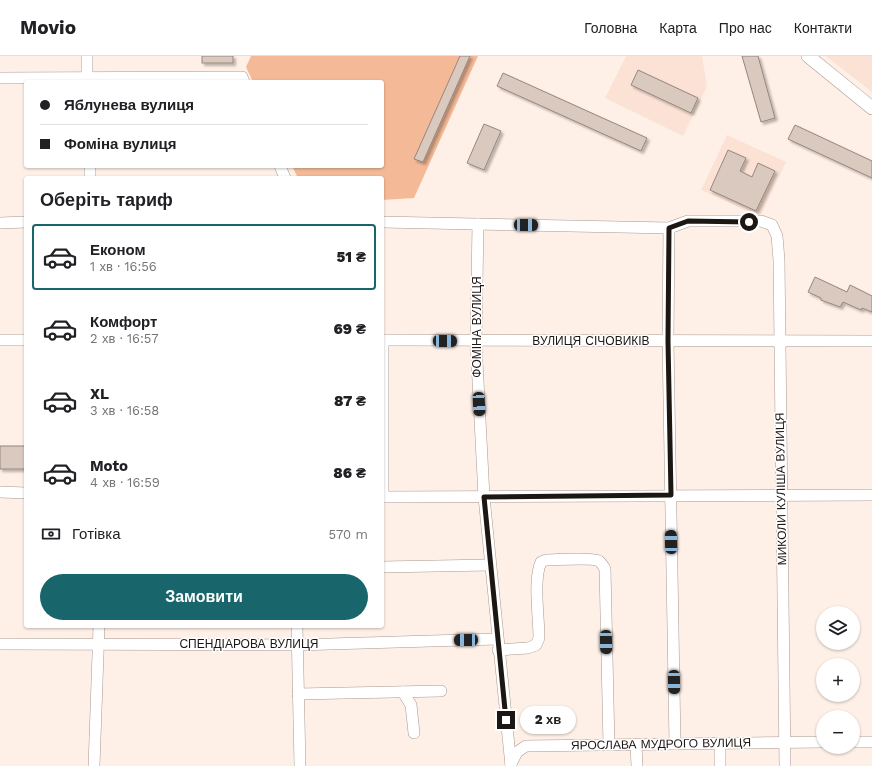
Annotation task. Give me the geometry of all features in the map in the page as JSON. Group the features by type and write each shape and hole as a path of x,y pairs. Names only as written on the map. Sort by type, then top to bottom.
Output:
{"street":[{"path":"87,56 87,80"},
{"path":"808,56 872,108"},
{"path":"0,78 87,80 243,80"},
{"name":"МИКОЛИ КУЛІША ВУЛИЦЯ","path":"669,228 688,221 761,222 772,225 777,236 779,260 781,495 786,766"},
{"path":"0,223 24,222"},
{"path":"384,222 669,228 668,341 675,744"},
{"name":"ФОМІНА ВУЛИЦЯ","path":"478,224 476,342 484,497 511,765"},
{"path":"0,340 24,340"},
{"name":"ВУЛИЦЯ СІЧОВИКІВ","path":"384,340 476,342 872,342"},
{"path":"0,492 24,493"},
{"path":"384,497 872,495"},
{"name":"СПЕНДІАРОВА ВУЛИЦЯ","path":"0,644 498,645 528,648 536,645 539,638 537,580 538,568 541,562 546,560 599,561 605,569 609,745"},
{"path":"384,567 490,565"},
{"path":"94,766 99,643 98,628"},
{"path":"297,628 300,766"},
{"path":"298,694 442,691"},
{"path":"403,692 411,705 414,733"},
{"name":"ЯРОСЛАВА МУДРОГО ВУЛИЦЯ","path":"511,765 517,752 526,746 786,741 816,742"},
{"path":"860,742 872,742"},
{"path":"720,743 720,766"},
{"path":"636,745 637,766"}],"shaded area":[{"path":"251,56 478,56 414,198 384,200 384,176 297,176 293,168 384,168 384,80 252,80 246,67"},
{"path":"626,56 702,56 707,86 683,136 605,98"},
{"path":"826,56 872,56 872,92"},
{"path":"727,135 786,162 760,217 701,190"}],"building":[{"path":"202,56 233,56 233,63 202,63"},
{"path":"460,56 470,56 423,162 414,159"},
{"path":"742,56 758,56 775,118 761,122"},
{"path":"638,70 698,98 691,113 631,85"},
{"path":"503,73 647,138 641,151 497,86"},
{"path":"484,124 501,131 484,170 467,163"},
{"path":"795,125 872,161 872,178 788,139"},
{"path":"728,150 746,158 740,171 752,177 758,163 775,171 756,211 710,190"},
{"path":"815,277 847,292 850,285 872,296 872,312 862,308 861,310 843,302 840,307 821,300 821,298 808,292"},
{"path":"0,446 24,446 24,469 0,469"}],"route":[{"path":"506,720 484,497 671,495 668,341 669,228 688,221 749,222"}]}
